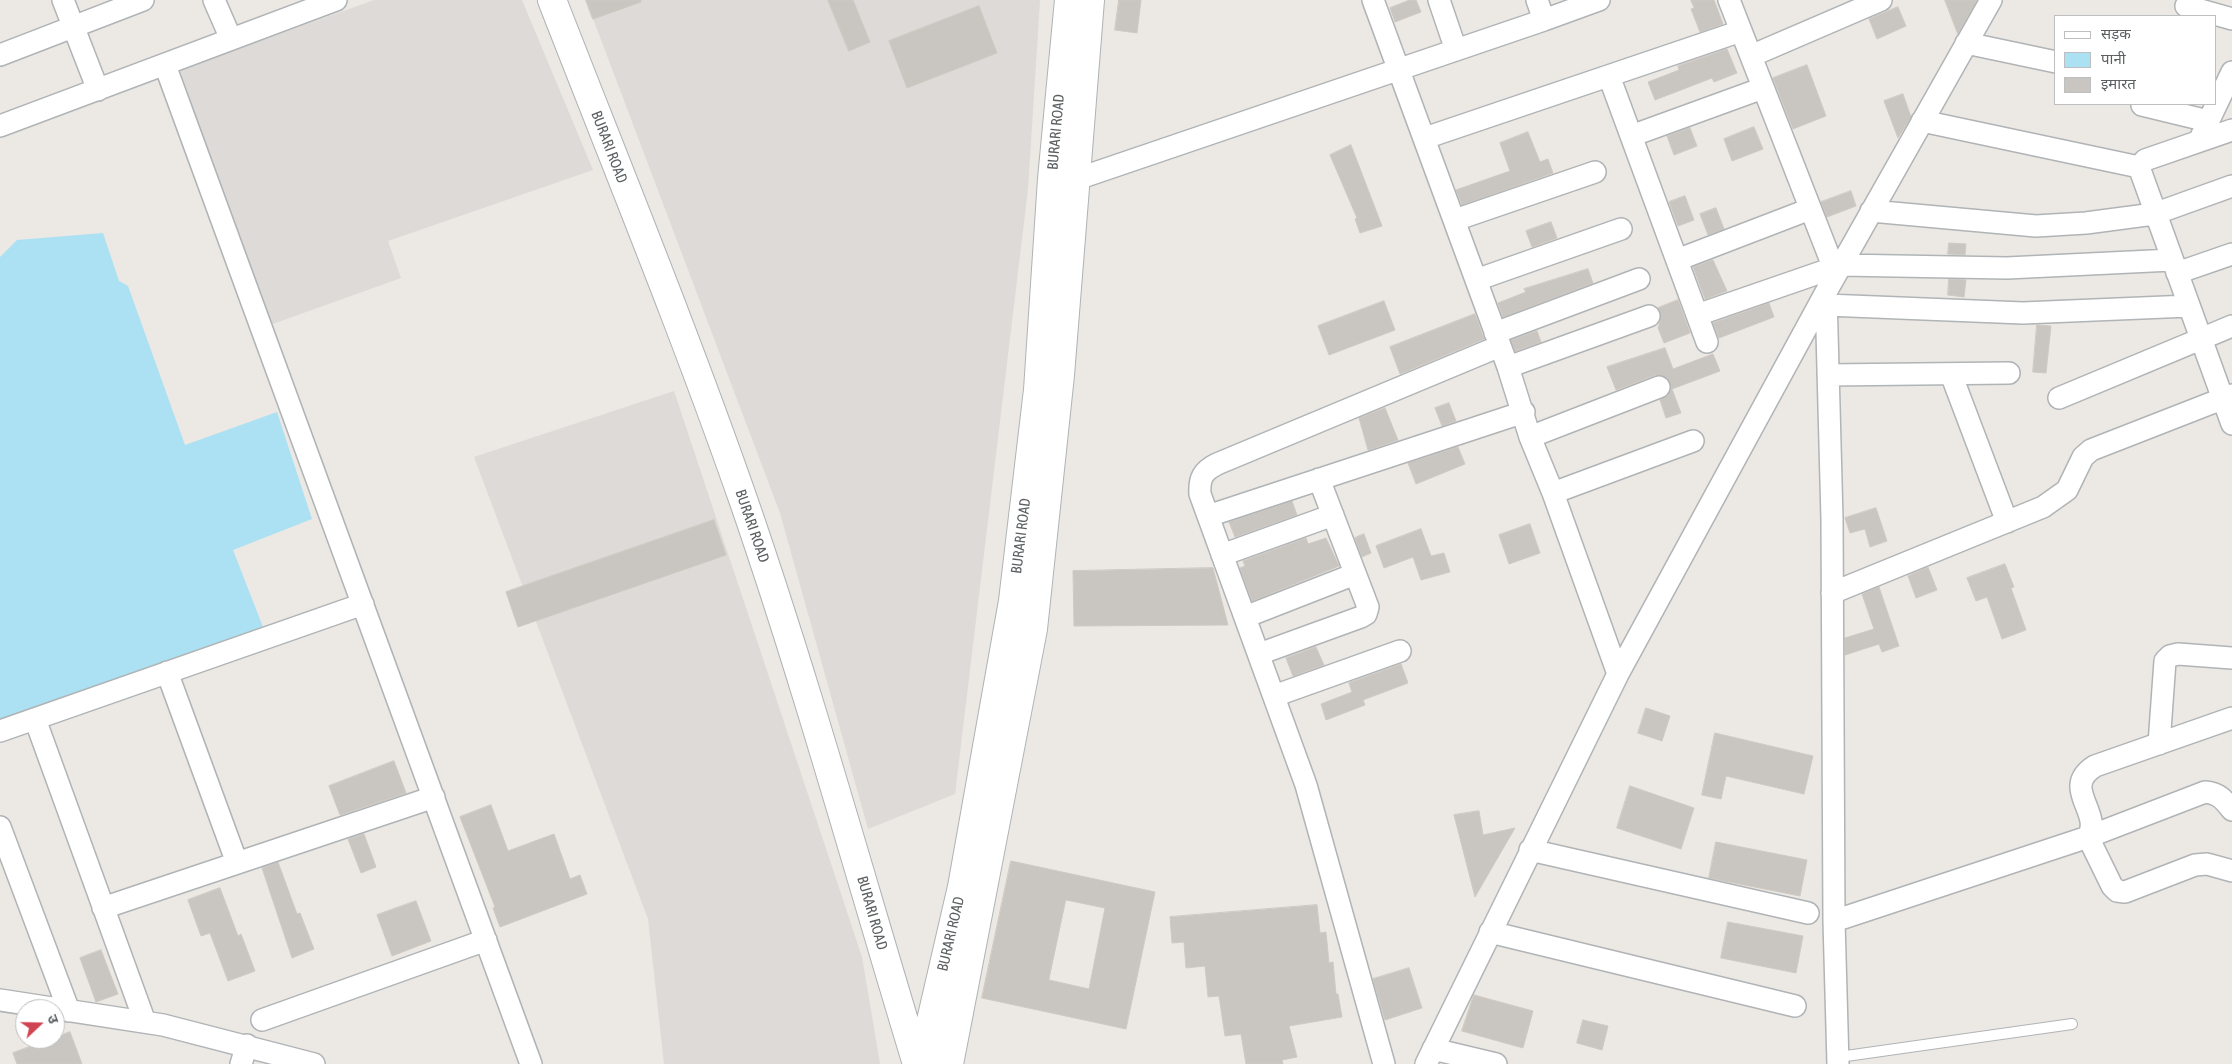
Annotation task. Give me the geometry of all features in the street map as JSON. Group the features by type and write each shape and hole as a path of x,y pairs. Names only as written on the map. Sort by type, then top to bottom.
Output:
{"main road":[{"name":"BURARI ROAD","path":"552,0 697,374 743,500 790,638 917,1064"},
{"name":"BURARI ROAD","path":"949,1064 1033,630 1060,376 1069,0"},
{"name":"BURARI ROAD","path":"921,1064 962,887 1013,601 1064,179 1090,0"}],"street":[{"path":"63,0 98,90"},
{"path":"0,55 143,0"},
{"path":"214,0 231,39"},
{"path":"0,126 336,0"},
{"path":"1373,0 1400,69 1524,412 1530,437 1553,493 1618,674"},
{"path":"1439,0 1456,50"},
{"path":"1064,179 1456,50 1541,10 1599,0"},
{"path":"1729,0 1810,209 1832,281 1828,375 1832,593 1834,921 1838,1061"},
{"path":"1751,56 1881,0"},
{"path":"1496,1064 1429,1056 1618,674 1832,281 1988,2"},
{"path":"2186,6 2232,19"},
{"path":"1425,138 1741,32"},
{"path":"1966,43 2054,62"},
{"path":"165,65 531,1064"},
{"path":"1609,76 1707,342"},
{"path":"2217,100 2227,76"},
{"path":"1631,136 1763,88"},
{"path":"2142,105 2208,121"},
{"path":"2199,141 2215,105"},
{"path":"1922,121 2139,167"},
{"path":"2139,167 2145,160 2232,130"},
{"path":"2139,167 2154,214 2201,338 2227,397 2232,424"},
{"path":"1454,220 1595,172"},
{"path":"1871,211 2036,226 2086,223 2154,214 2232,186"},
{"path":"1676,260 1810,209"},
{"path":"1476,280 1621,229"},
{"path":"1697,315 1832,281 2007,268 2174,266 2232,254"},
{"path":"1384,1064 1306,785 1200,494 1199,484 1201,476 1207,470 1497,339 1638,278"},
{"path":"1832,281 2023,313 2189,306"},
{"path":"1508,367 1649,316"},
{"path":"2059,398 2232,326"},
{"path":"1828,375 2009,373"},
{"path":"1951,374 2007,522"},
{"path":"1530,437 1659,387"},
{"path":"1832,593 2043,507 2067,490 2083,457 2091,450 2227,397"},
{"path":"1208,516 1524,412"},
{"path":"1553,493 1693,441"},
{"path":"1259,654 1362,618 1366,614 1368,607 1319,480"},
{"path":"1222,555 1333,515"},
{"path":"1245,617 1355,574"},
{"path":"0,731 364,604"},
{"path":"1274,696 1400,651"},
{"path":"2159,744 2165,661 2170,656 2178,654 2232,658"},
{"path":"167,672 237,863"},
{"path":"2088,837 2092,830 2091,821 2080,790 2082,778 2087,771 2095,766 2232,718"},
{"path":"35,719 145,1022"},
{"path":"1834,921 2088,837 2205,792 2214,793 2222,797 2232,810"},
{"path":"103,908 434,797"},
{"path":"0,827 69,1010"},
{"path":"2088,837 2112,886 2117,892 2125,892 2195,865 2207,864 2232,871"},
{"path":"1530,850 1808,913"},
{"path":"1490,932 1795,1006"},
{"path":"262,1020 486,940"},
{"path":"0,1000 145,1022 244,1055 314,1064"}],"lane":[{"path":"1838,1061 2072,1024"}],"shaded area":[{"path":"374,0 522,0 593,170 388,241 401,278 267,326 180,70"},
{"path":"586,0 1040,0 1028,189 955,794 868,829 780,513"},
{"path":"674,391 862,957 880,1064 664,1064 648,919 474,457"}],"water":[{"path":"103,233 119,281 128,286 185,445 277,412 312,519 233,550 263,627 0,724 0,257 17,240"}],"building":[{"path":"586,0 641,0 641,2 593,19"},
{"path":"828,0 853,0 870,42 849,51"},
{"path":"1119,0 1141,0 1137,33 1115,30"},
{"path":"1410,0 1416,0 1421,12 1395,22 1390,8"},
{"path":"1691,0 1714,0 1723,24 1700,32 1691,9 1694,8"},
{"path":"1945,0 1977,0 1958,34"},
{"path":"979,6 997,53 907,88 889,41"},
{"path":"1898,7 1906,26 1877,39 1869,19"},
{"path":"1727,49 1737,73 1714,82 1712,78 1655,100 1648,82 1679,70 1678,66"},
{"path":"1807,65 1826,116 1793,129 1773,78"},
{"path":"1903,94 1911,117 1898,138 1884,101"},
{"path":"1754,127 1763,149 1732,161 1724,139"},
{"path":"1690,128 1697,146 1674,155 1667,136"},
{"path":"1528,132 1540,162 1548,159 1553,173 1462,205 1456,190 1510,171 1500,143"},
{"path":"1351,145 1382,226 1360,233 1355,219 1357,218 1330,155"},
{"path":"1851,191 1856,206 1827,217 1821,202"},
{"path":"1685,196 1694,220 1678,226 1669,202"},
{"path":"1716,208 1724,229 1708,235 1700,214"},
{"path":"1551,222 1557,238 1532,247 1526,231"},
{"path":"1949,243 1966,244 1965,255 1948,254"},
{"path":"1713,260 1727,291 1705,299 1693,267"},
{"path":"1588,269 1593,283 1503,317 1498,303 1526,292 1524,289"},
{"path":"1949,279 1966,280 1964,297 1948,295"},
{"path":"1678,300 1690,333 1664,343 1658,328 1661,318 1658,308"},
{"path":"1384,301 1395,330 1329,355 1318,326"},
{"path":"1769,303 1774,317 1719,338 1713,323"},
{"path":"1475,314 1484,339 1400,374 1390,347"},
{"path":"2037,325 2051,326 2046,373 2033,372"},
{"path":"1537,331 1541,342 1515,351 1511,340"},
{"path":"1665,348 1673,369 1713,354 1720,371 1672,389 1681,413 1666,418 1660,400 1668,395 1671,389 1667,378 1655,375 1616,390 1607,367"},
{"path":"1449,403 1456,421 1442,426 1435,408"},
{"path":"1385,408 1398,440 1368,450 1359,418"},
{"path":"1458,447 1465,464 1416,484 1408,463"},
{"path":"1292,501 1297,515 1235,537 1229,522"},
{"path":"1876,508 1887,541 1870,547 1865,529 1850,533 1845,518"},
{"path":"714,520 726,555 518,627 506,592"},
{"path":"1530,524 1540,553 1509,564 1499,535"},
{"path":"1421,529 1431,556 1444,553 1450,572 1421,580 1413,557 1384,568 1376,546"},
{"path":"1364,534 1371,553 1362,557 1355,538"},
{"path":"1306,538 1308,544 1326,538 1339,566 1252,601 1240,568 1245,566 1243,561"},
{"path":"2005,564 2014,587 2011,588 2026,630 2002,639 1987,597 1976,601 1967,578"},
{"path":"1928,567 1937,590 1916,598 1908,576"},
{"path":"1213,568 1228,625 1074,626 1073,571"},
{"path":"1879,587 1899,646 1882,652 1879,644 1845,655 1845,638 1874,629 1862,594"},
{"path":"1316,647 1324,665 1293,676 1286,658"},
{"path":"1401,664 1408,683 1363,700 1365,705 1326,720 1321,704 1352,692 1349,683"},
{"path":"1646,708 1670,716 1662,741 1638,733"},
{"path":"1715,733 1813,756 1804,794 1726,776 1721,799 1702,795"},
{"path":"394,761 406,793 340,815 329,786"},
{"path":"1630,786 1694,808 1681,849 1617,828"},
{"path":"491,805 508,851 554,834 570,879 580,875 587,894 500,927 493,908 495,907 460,817"},
{"path":"1479,811 1483,835 1515,828 1475,897 1454,815"},
{"path":"364,834 376,867 361,873 348,839"},
{"path":"1716,842 1807,860 1800,896 1709,878"},
{"path":"1011,861 1155,892 1126,1029 982,998","holes":["1066,900 1105,908 1089,989 1049,980"]},
{"path":"278,862 297,914 300,913 314,949 292,958 262,868"},
{"path":"220,888 238,936 241,934 255,971 228,981 210,933 201,936 188,900"},
{"path":"416,901 431,941 392,956 377,915"},
{"path":"1317,905 1320,933 1326,932 1329,963 1333,962 1336,994 1338,994 1342,1017 1289,1026 1297,1057 1282,1060 1283,1064 1246,1064 1241,1034 1225,1036 1219,996 1208,997 1205,966 1186,968 1184,942 1172,943 1170,917"},
{"path":"1728,922 1803,936 1796,973 1721,958"},
{"path":"101,950 118,994 96,1002 80,958"},
{"path":"1409,968 1422,1008 1385,1020 1373,979"},
{"path":"1474,995 1533,1011 1523,1048 1462,1031"},
{"path":"1583,1020 1608,1026 1602,1050 1577,1043"},
{"path":"70,1032 82,1064 17,1064 13,1053 24,1049 65,1049 65,1034"}]}
